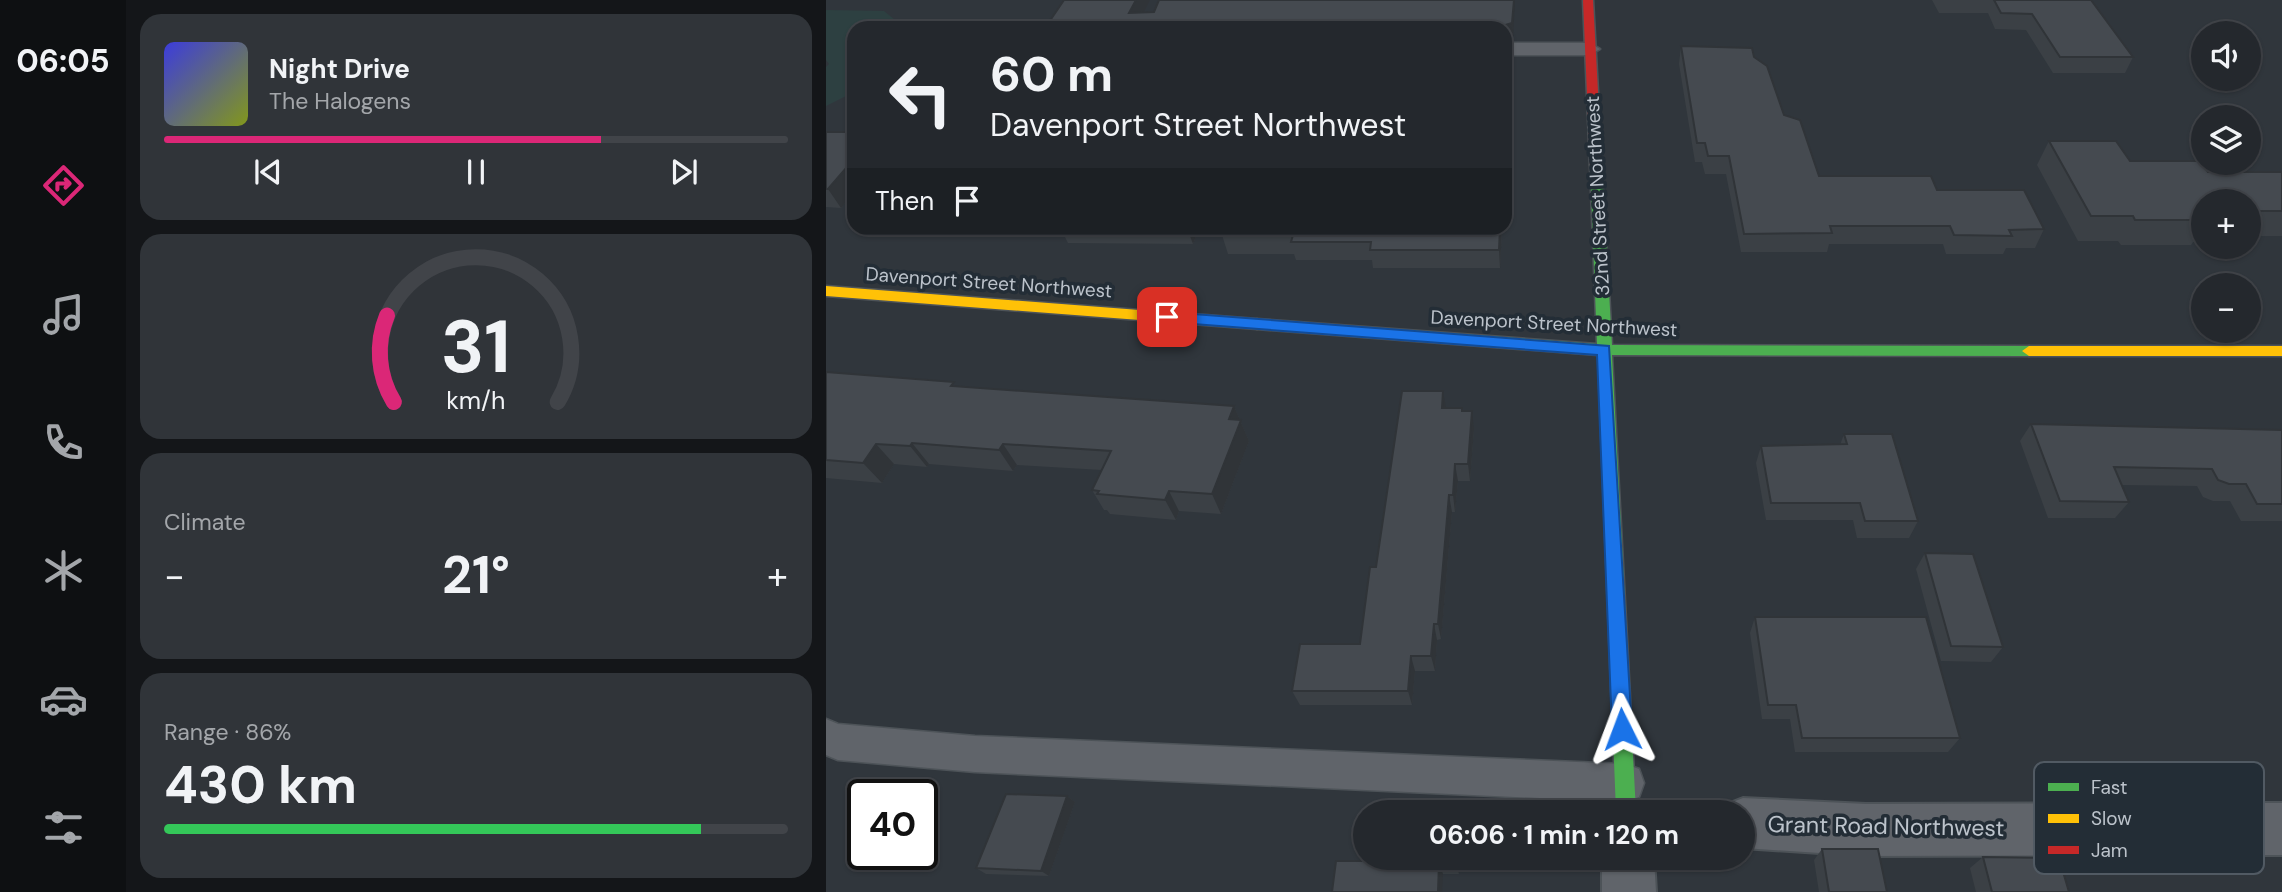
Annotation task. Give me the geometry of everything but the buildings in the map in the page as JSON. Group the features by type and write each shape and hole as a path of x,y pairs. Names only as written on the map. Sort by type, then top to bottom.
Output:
{"street":[{"name":"32nd Street Northwest","path":"1588,0 1625,797"},
{"name":"Davenport Street Northwest","path":"826,291 1604,350 2282,351"},
{"name":"Grant Road Northwest","path":"1755,824 1866,830 2034,830"},
{"name":"Grant Road Northwest","path":"2264,829 2282,829"},
{"path":"1628,870 1629,892"}],"lane":[{"path":"1512,49 1590,49"},
{"path":"826,737 838,742 975,754 1625,797"}],"shaded area":[{"path":"826,10 884,11 895,20 903,21 847,21 847,96 826,106 826,67 829,64 826,60"}],"traffic: fast":[{"path":"1596,165 1625,800"},
{"path":"1257,324 1604,350 2029,351"}],"traffic: slow":[{"path":"826,291 1257,324"},
{"path":"2029,351 2282,351"}],"traffic: jam":[{"path":"1588,0 1596,165"}],"route":[{"path":"1167,317 1604,350 1622,729"}]}
